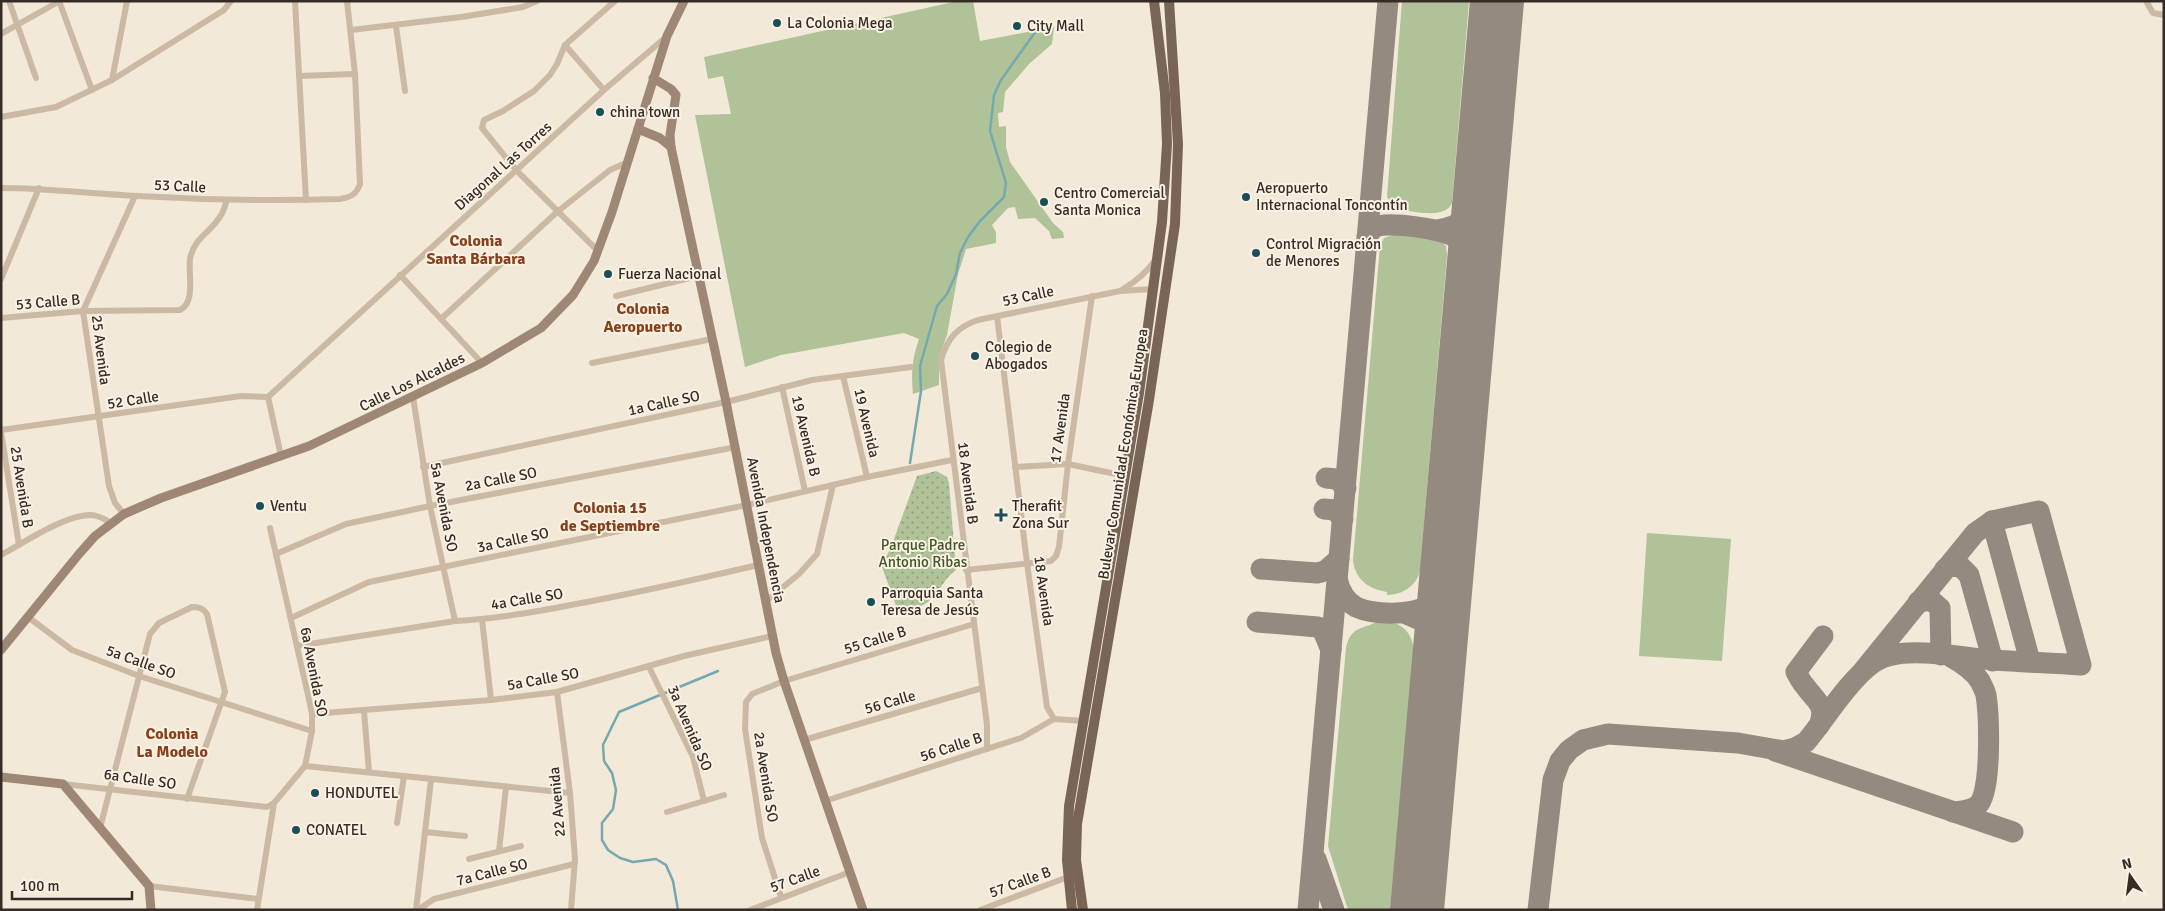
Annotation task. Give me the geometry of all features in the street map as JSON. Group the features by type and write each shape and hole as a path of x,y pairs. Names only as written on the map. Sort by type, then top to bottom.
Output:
{"main road":[{"name":"Bulevar Comunidad Económica Europea","path":"1072,910 1066,836 1069,806 1139,393 1162,222 1167,144 1160,34 1154,1"},
{"name":"Bulevar Comunidad Económica Europea","path":"1083,910 1076,860 1077,824 1149,400 1175,224 1178,144 1169,1"}],"street":[{"path":"9,1 36,78"},
{"path":"1,34 60,1 92,90"},
{"path":"112,80 127,1"},
{"path":"1,117 56,107 112,80 224,10 231,1"},
{"path":"295,1 306,200"},
{"path":"298,76 355,74 347,1"},
{"path":"351,30 396,26 523,7 537,1"},
{"path":"598,251 517,171 482,128 484,120 503,111 534,91 550,75 565,45 615,1"},
{"name":"Calle Los Alcaldes","path":"1,650 95,536 124,514 161,498 309,446 482,363 541,328 573,295 598,251 667,36 684,1"},
{"path":"2146,1 2149,10 2160,15"},
{"path":"396,26 405,91"},
{"name":"Diagonal Las Torres","path":"268,397 604,90 667,36"},
{"path":"565,45 604,90"},
{"name":"53 Calle","path":"1,188 39,188 135,196 227,200 340,199 356,193 360,184 355,74"},
{"name":"Avenida Independencia","path":"653,78 671,89 676,95 670,135 671,147 736,447 772,636 784,681 863,910"},
{"path":"638,129 660,138 671,147"},
{"path":"442,318 557,212 610,170 628,162"},
{"path":"1,279 39,188"},
{"name":"25 Avenida","path":"124,514 115,502 109,486 97,418 83,311 135,196"},
{"name":"53 Calle B","path":"1,318 83,311 180,310 185,307 189,300 190,258 196,244 221,215 227,200"},
{"name":"53 Calle","path":"1120,291 1142,276 1158,256"},
{"path":"400,275 482,363"},
{"path":"616,296 698,276"},
{"name":"53 Calle","path":"949,341 963,326 978,320 1120,291 1153,289"},
{"name":"17 Avenida","path":"1027,563 1051,561 1056,556 1059,547 1068,464 1092,296"},
{"name":"18 Avenida","path":"997,316 1027,563 1047,707 1054,719"},
{"path":"592,363 712,339"},
{"name":"18 Avenida B","path":"949,341 941,360 982,688 987,749"},
{"name":"1a Calle SO","path":"424,467 726,402 812,380 911,366"},
{"name":"19 Avenida","path":"843,376 867,477"},
{"name":"19 Avenida B","path":"782,387 805,491"},
{"name":"52 Calle","path":"1,431 241,396 259,395 268,397"},
{"path":"268,397 281,456"},
{"name":"5a Avenida SO","path":"413,397 430,506 455,621"},
{"name":"25 Avenida B","path":"1,431 19,545"},
{"name":"2a Calle SO","path":"276,554 346,524 736,447"},
{"name":"3a Calle SO","path":"291,618 369,582 746,505 867,477 952,460"},
{"path":"1015,467 1068,464 1125,476"},
{"path":"766,602 799,574 817,554 833,485"},
{"path":"1,555 57,525 79,516 95,516 111,522"},
{"name":"6a Avenida SO","path":"270,528 312,714 312,731 305,766 274,803"},
{"path":"966,570 1027,563"},
{"name":"4a Calle SO","path":"297,646 455,621 482,620 624,595 758,565"},
{"path":"100,828 150,634 153,628 192,607 201,608 207,614 225,689 187,799"},
{"name":"5a Calle SO","path":"28,617 72,650 139,676 312,731"},
{"path":"482,620 491,700"},
{"name":"55 Calle B","path":"784,681 974,624"},
{"name":"5a Calle SO","path":"312,714 491,700 557,692 684,656 772,636"},
{"name":"3a Avenida SO","path":"649,667 693,757 704,801"},
{"name":"2a Avenida SO","path":"781,897 762,838 746,729 746,702 752,694 784,681"},
{"name":"56 Calle","path":"804,740 982,688"},
{"name":"22 Avenida","path":"557,692 570,793 574,864 571,910"},
{"path":"364,711 369,772"},
{"path":"1054,719 1084,721"},
{"name":"56 Calle B","path":"825,802 1021,738 1054,719"},
{"path":"305,766 570,793"},
{"path":"397,822 404,776"},
{"name":"6a Calle SO","path":"1,777 267,807 274,803"},
{"path":"417,910 431,780"},
{"path":"63,784 149,886 151,910"},
{"path":"500,851 506,787"},
{"path":"666,812 724,795"},
{"path":"257,910 274,803"},
{"path":"425,832 465,836"},
{"path":"469,859 521,846"},
{"name":"7a Calle SO","path":"417,910 434,899 574,864"},
{"name":"57 Calle","path":"750,910 850,872"},
{"name":"57 Calle B","path":"980,910 1068,877"},
{"path":"149,886 258,899"}],"green space":[{"path":"958,1 973,1 980,41 1054,27 1052,44 1029,64 1005,92 1003,112 998,113 999,127 1006,126 1006,147 1010,162 1053,223 1063,232 1064,238 1052,239 1049,231 1035,218 1018,219 1015,207 1008,208 992,225 996,232 996,243 966,249 958,274 947,335 939,357 939,385 913,394 913,366 919,339 904,333 781,355 745,367 695,115 731,114 723,76 708,79 704,57"},
{"path":"1402,1 1469,1 1452,203 1448,208 1435,213 1397,209 1387,197"},
{"path":"1401,232 1439,238 1446,246 1447,256 1420,570 1416,581 1412,585 1393,595 1387,595 1387,592 1368,586 1360,578 1356,573 1353,560 1380,246 1384,238 1401,235"},
{"name":"Parque Padre Antonio Ribas","path":"936,471 947,477 949,483 956,570 928,602 899,614 882,567 917,476"},
{"path":"1647,533 1731,539 1722,661 1639,656"},
{"path":"1380,620 1393,622 1403,628 1411,637 1414,650 1390,910 1348,910 1328,846 1346,648 1348,640 1355,631"}],"waterway":[{"path":"910,463 921,391 920,366 937,306 947,294 956,274 960,253 968,237 980,221 1004,197 1006,183 990,131 994,95 1001,80 1036,31"},
{"path":"678,910 673,881 666,865 656,859 633,862 620,858 608,850 602,840 602,823 613,809 616,790 612,773 604,761 603,745 619,712 718,671"}],"taxiway":[{"path":"1308,910 1388,1"},
{"path":"1437,230 1456,225 1468,216 1481,184"},
{"path":"1367,236 1375,227 1382,225 1403,225 1450,235 1463,245 1474,272"},
{"path":"1326,478 1337,479 1346,488"},
{"path":"1324,509 1335,510 1343,519"},
{"path":"1538,910 1553,780 1560,761 1569,750 1583,740 1608,734 1738,743 1784,751 1806,742 1855,679 1873,663 1885,657 1899,654 1931,653 1993,660 2081,665 2039,511 1992,521 1975,533 1862,672"},
{"path":"1992,521 2030,661"},
{"path":"1261,569 1317,573 1325,571 1339,559"},
{"path":"1945,569 1949,566 1961,567 1969,575 1993,661"},
{"path":"1337,579 1340,588 1349,602 1363,610 1382,613 1403,613 1422,609 1429,605 1447,579"},
{"path":"1918,602 1931,600 1940,608 1941,655"},
{"path":"1404,613 1422,621 1441,646"},
{"path":"1257,622 1318,627 1323,631 1331,650"},
{"path":"1819,726 1822,713 1821,708 1796,672 1823,636"},
{"path":"1951,657 1971,670 1982,684 1986,695 1988,719 1986,785 1982,798 1978,805 1972,808 1953,812"},
{"path":"1775,751 2013,832"},
{"path":"1316,859 1334,910"}],"runway":[{"path":"1417,910 1497,1"}],"place":[{"name":"La Colonia Mega","path":"777,23"},
{"name":"City Mall","path":"1017,26"},
{"name":"china town","path":"600,112"},
{"name":"Aeropuerto Internacional Toncontín","path":"1246,197"},
{"name":"Centro Comercial Santa Monica","path":"1044,202"},
{"name":"Control Migración de Menores","path":"1256,253"},
{"name":"Fuerza Nacional","path":"608,274"},
{"name":"Colegio de Abogados","path":"975,356"},
{"name":"Ventu","path":"260,506"},
{"name":"Therafit Zona Sur","path":"1001,515"},
{"name":"Parroquia Santa Teresa de Jesús","path":"871,602"},
{"name":"HONDUTEL","path":"315,793"},
{"name":"CONATEL","path":"296,830"}],"district":[{"name":"Colonia Santa Bárbara","path":"476,249"},
{"name":"Colonia Aeropuerto","path":"643,317"},
{"name":"Colonia 15 de Septiembre","path":"610,516"},
{"name":"Colonia La Modelo","path":"172,742"}]}
